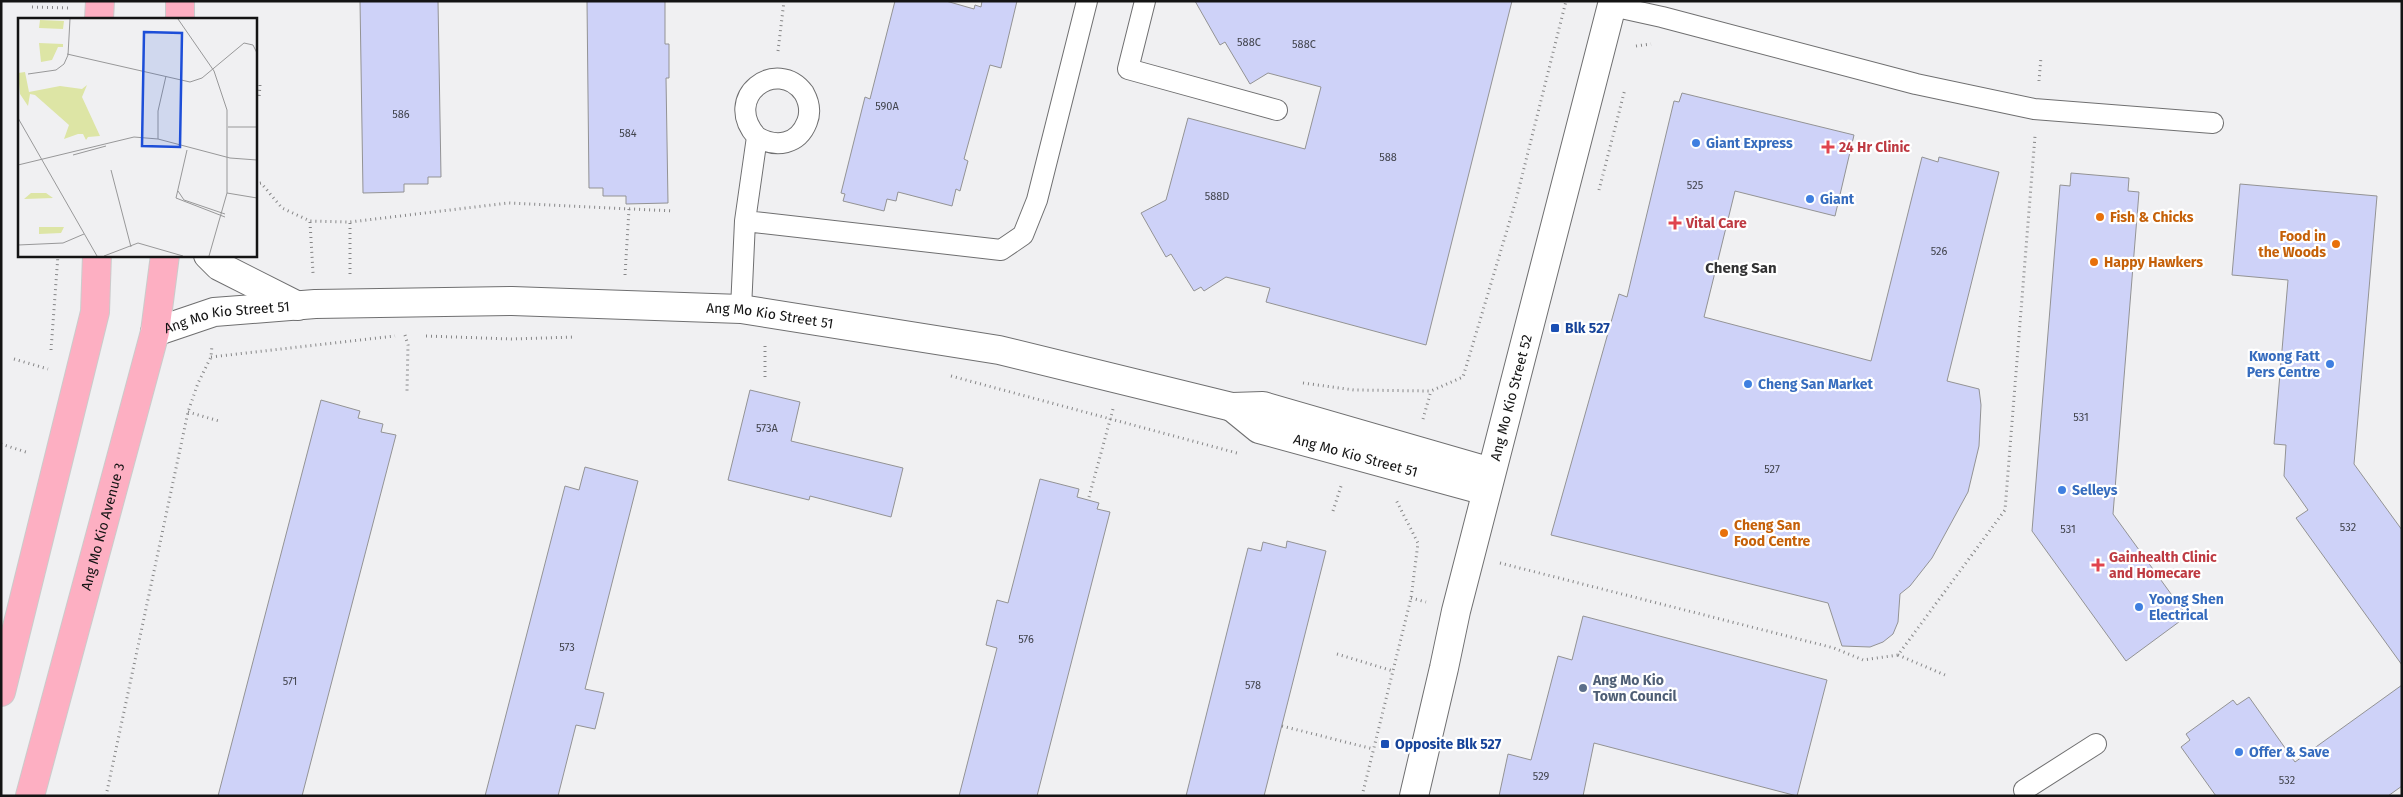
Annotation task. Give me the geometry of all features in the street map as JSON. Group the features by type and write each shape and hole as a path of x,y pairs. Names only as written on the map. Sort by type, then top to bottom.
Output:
{"main road":[{"path":"99,18 100,1"},
{"path":"180,1 180,18"},
{"path":"1,692 95,312 97,256"},
{"name":"Ang Mo Kio Avenue 3","path":"30,796 155,332 165,256"}],"street":[{"name":"Ang Mo Kio Street 52","path":"1414,796 1456,611 1612,4"},
{"name":"Ang Mo Kio Street 51","path":"209,256 219,266 298,306"},
{"name":"Ang Mo Kio Street 51","path":"155,332 214,312 298,306 512,301 741,309 999,350 1232,407 1263,406 1489,481"}],"lane":[{"path":"745,221 1001,250 1023,235 1037,200 1087,1"},
{"path":"1145,1 1128,69 1278,110"},
{"path":"1612,4 1916,84 2034,109 2214,123"},
{"path":"774,79 785,79 794,83 802,90 810,108 809,119 798,136 788,142 777,144 766,142 757,137 749,129 744,107 755,87 774,79"},
{"path":"741,309 745,221 757,137"},
{"path":"2024,790 2096,744"}],"path":[{"path":"774,79 784,1"},
{"path":"1431,391 1463,377 1516,200 1566,1"},
{"path":"32,7 63,8"},
{"path":"2040,76 2041,57"},
{"path":"256,85 260,85 257,98"},
{"path":"1898,655 2005,510 2036,130"},
{"path":"256,184 261,183 282,208 310,222 350,222 508,203 673,211"},
{"path":"626,267 629,209"},
{"path":"310,222 313,272"},
{"path":"350,222 350,269"},
{"path":"48,379 58,256"},
{"path":"106,796 188,412 198,383 211,357 214,312"},
{"path":"211,357 414,336"},
{"path":"424,336 511,339 579,337"},
{"path":"765,342 765,377"},
{"path":"407,391 408,345"},
{"path":"14,359 45,367"},
{"path":"944,375 1246,456"},
{"path":"188,412 219,421"},
{"path":"1089,497 1106,436"},
{"path":"1,444 29,453"},
{"path":"26,463 31,444"},
{"path":"1333,478 1351,483"},
{"path":"1333,511 1340,487"},
{"path":"1362,796 1411,598 1418,543 1393,494"},
{"path":"1499,563 1834,648 1863,660 1898,655 1945,675"},
{"path":"1337,654 1393,671"},
{"path":"1282,726 1373,749"}],"building":[{"path":"360,1 438,1 441,177 428,177 428,184 404,184 404,192 363,193"},
{"path":"587,1 665,1 665,44 669,44 669,78 666,78 668,203 626,204 626,196 603,196 603,188 589,188"},
{"path":"895,1 946,1 974,9 975,5 981,7 982,1 1017,1 1001,68 990,65 964,159 968,161 960,191 956,189 952,206 898,192 896,201 887,199 884,211 843,201 845,194 841,193 865,97 870,99"},
{"path":"1195,1 1512,1 1426,345 1266,302 1270,288 1226,277 1204,291 1201,287 1194,291 1171,254 1166,257 1141,213 1166,200 1188,118 1305,149 1321,87 1268,73 1250,84 1225,42 1220,45"},
{"path":"1682,93 1854,135 1835,216 1735,191 1704,317 1871,361 1922,157 1938,162 1939,157 1999,172 1947,381 1979,389 1981,405 1979,446 1968,492 1932,558 1910,586 1900,594 1898,622 1893,634 1883,642 1870,647 1842,646 1828,603 1551,535 1619,294 1627,297 1674,101 1679,102"},
{"path":"2071,173 2129,178 2128,191 2139,192 2113,514 2187,616 2126,661 2032,531 2060,185 2070,186"},
{"path":"2240,184 2377,196 2354,464 2402,530 2402,665 2296,518 2308,510 2284,476 2286,445 2274,444 2288,280 2232,275"},
{"path":"750,390 800,402 791,441 903,468 891,517 810,496 809,500 728,480"},
{"path":"321,400 360,411 358,418 383,424 381,432 396,435 302,796 218,796"},
{"path":"585,467 638,481 585,689 604,693 595,729 576,725 558,796 485,796 565,486 579,490"},
{"path":"1040,479 1079,489 1077,497 1099,503 1097,509 1110,512 1037,796 959,796 997,648 986,645 997,600 1008,603"},
{"path":"1287,541 1326,551 1264,796 1186,796 1248,548 1261,551 1263,542 1286,548"},
{"path":"1583,616 1827,680 1797,796 1594,743 1583,796 1499,796 1508,754 1531,760 1558,656 1572,660"},
{"path":"2402,685 2402,786 2388,796 2216,796 2181,747 2190,740 2186,734 2233,700 2237,705 2249,697 2295,762"}],"place":[{"name":"Giant Express","path":"1696,143"},
{"name":"24 Hr Clinic","path":"1828,147"},
{"name":"Giant","path":"1810,199"},
{"name":"Fish & Chicks","path":"2100,217"},
{"name":"Vital Care","path":"1675,223"},
{"name":"Food in the Woods","path":"2336,244"},
{"name":"Happy Hawkers","path":"2094,262"},
{"name":"Blk 527","path":"1555,328"},
{"name":"Kwong Fatt Pers Centre","path":"2330,364"},
{"name":"Cheng San Market","path":"1748,384"},
{"name":"Selleys","path":"2062,490"},
{"name":"Cheng San Food Centre","path":"1724,533"},
{"name":"Gainhealth Clinic and Homecare","path":"2098,565"},
{"name":"Yoong Shen Electrical","path":"2139,607"},
{"name":"Ang Mo Kio Town Council","path":"1583,688"},
{"name":"Opposite Blk 527","path":"1385,744"},
{"name":"Offer & Save","path":"2239,752"}],"district":[{"name":"Cheng San","path":"1741,268"}]}
